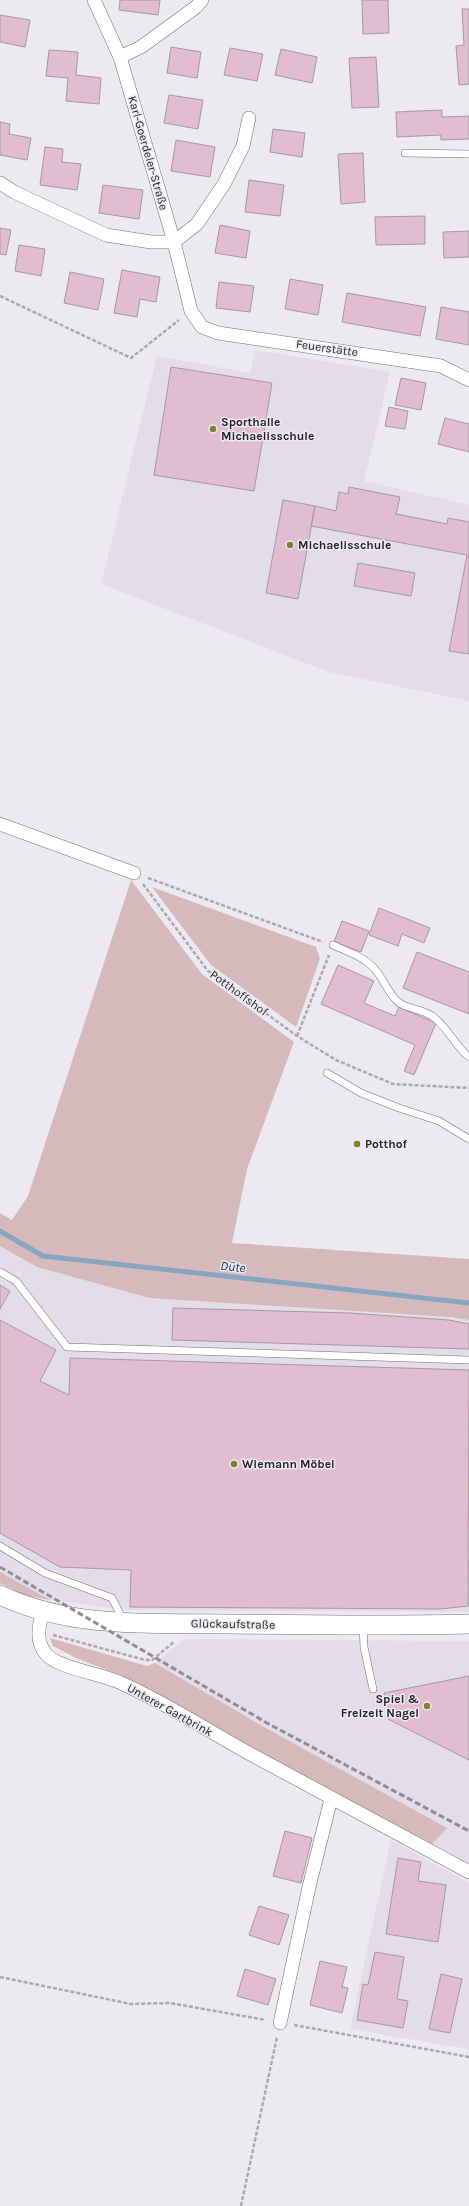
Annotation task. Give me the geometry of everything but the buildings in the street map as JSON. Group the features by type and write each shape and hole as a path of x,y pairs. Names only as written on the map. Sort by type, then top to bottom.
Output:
{"main road":[{"name":"Glückaufstraße","path":"0,1595 43,1610 80,1619 124,1622 363,1626 469,1624"}],"street":[{"name":"Karl-Goerdeler-Straße","path":"94,0 120,57 174,242 191,311"},
{"path":"120,57 141,48 196,7 202,0"},
{"path":"0,183 14,192 106,235 151,242 174,242 197,224 224,184 243,146 249,118"},
{"name":"Feuerstätte","path":"191,311 202,327 218,333 441,366 469,380"},
{"path":"0,824 134,873"},
{"name":"Unterer Gartbrink","path":"43,1610 39,1627 39,1640 45,1654 55,1661 120,1682 331,1799 393,1830 469,1872"},
{"path":"280,2023 309,1887 331,1799"}],"lane":[{"path":"405,153 469,154"},
{"path":"333,945 362,958 374,968 391,994 400,1003 431,1015 440,1023 458,1048 469,1057"},
{"path":"327,1073 361,1092 399,1108 439,1121 469,1139"},
{"path":"0,1272 16,1281 67,1347 469,1360"},
{"path":"0,1546 45,1573 112,1598 124,1622"},
{"path":"363,1626 364,1647 373,1688"}],"path":[{"path":"0,296 131,358 191,311"},
{"path":"134,873 333,945 297,1036"},
{"name":"Potthoffshof","path":"134,873 208,971 297,1036 336,1060 393,1084 469,1088"},
{"path":"0,1977 131,2004 170,2003 469,2057"},
{"path":"241,2206 280,2023"}],"shaded area":[{"name":"Michaelisschule","path":"255,350 390,372 364,481 469,505 469,701 329,672 101,584 157,356 250,373"},
{"path":"131,880 202,974 294,1042 247,1169 232,1243 469,1259 469,1320 450,1317 150,1298 37,1267 0,1246 0,1213 12,1220 28,1196"},
{"path":"152,887 316,947 320,959 296,1027 211,965"},
{"name":"Wiemann Möbel","path":"0,1246 37,1267 469,1320 469,1612 125,1610 50,1600 0,1572"},
{"path":"0,1572 50,1600 24,1595 0,1583"},
{"path":"50,1638 147,1666 155,1663 264,1727 447,1828 432,1844 297,1772 125,1677 76,1658 53,1646"},
{"path":"185,1639 469,1641 469,1864 432,1844 447,1828 264,1727 155,1663"},
{"path":"391,1840 469,1883 469,2049 350,2029"}],"waterway":[{"name":"Düte","path":"0,1231 43,1256 469,1303"}],"railway":[{"path":"0,1567 267,1723 469,1831"}],"place":[{"name":"Sporthalle Michaelisschule","path":"213,429"},
{"name":"Michaelisschule","path":"290,545"},
{"name":"Potthof","path":"357,1144"},
{"name":"Wiemann Möbel","path":"234,1464"},
{"name":"Spiel & Freizeit Nagel","path":"427,1706"}]}
